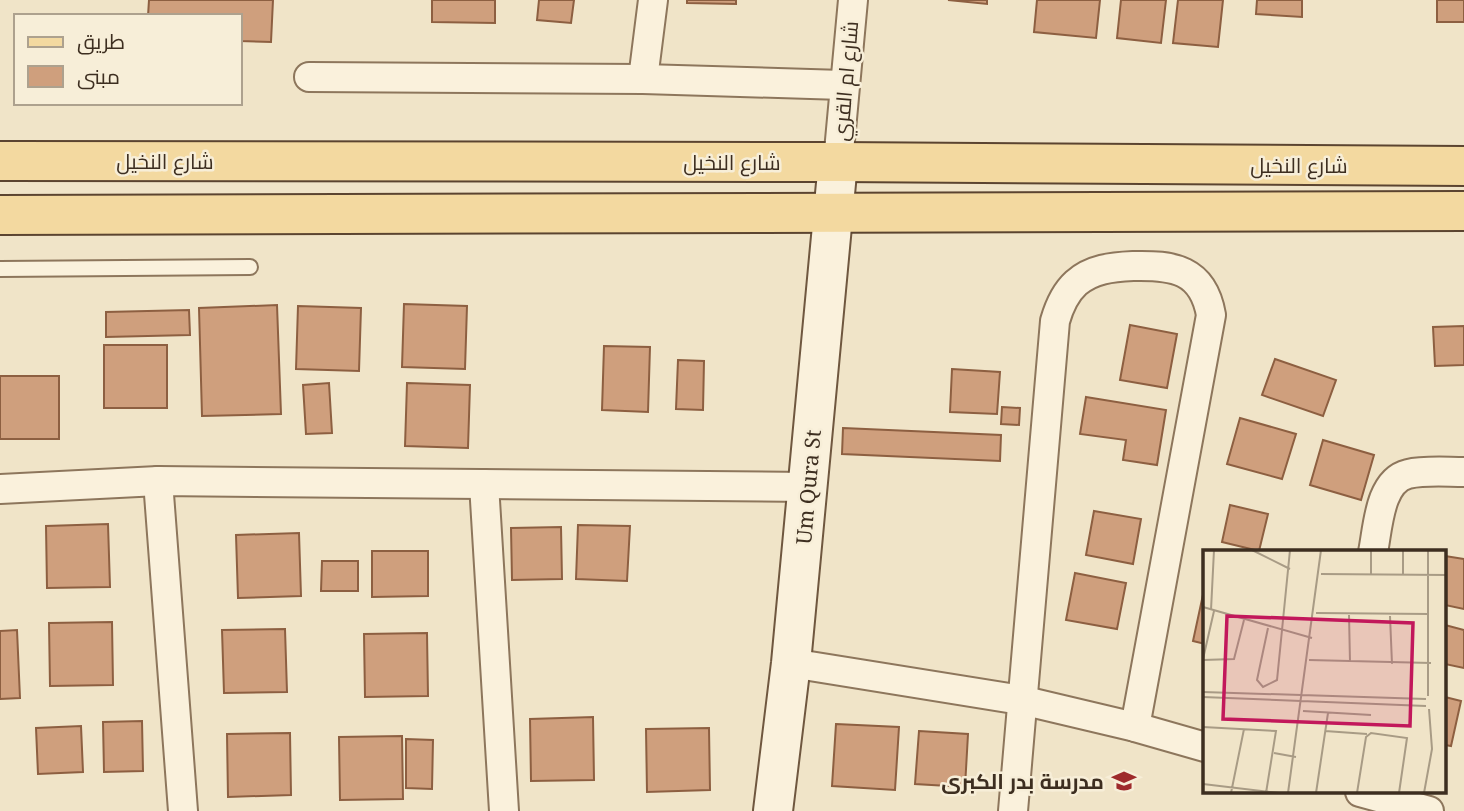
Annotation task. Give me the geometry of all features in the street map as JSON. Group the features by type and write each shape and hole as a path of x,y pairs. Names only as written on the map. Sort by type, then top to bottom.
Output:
{"main road":[{"name":"شارع النخيل","path":"0,162 838,162 1464,166"},
{"path":"0,215 1464,211"}],"street":[{"path":"643,79 653,0"},
{"name":"شارع ام القري","path":"838,162 843,85 853,0"},
{"path":"309,77 643,79 843,85"},
{"name":"Um Qura St","path":"773,811 791,663 838,162"},
{"path":"1013,811 1055,321 1059,307 1076,283 1102,269 1171,267 1184,272 1203,290 1211,315 1135,727"},
{"path":"1373,550 1387,490 1396,480 1407,474 1464,472"},
{"path":"0,489 158,481 808,488"},
{"path":"158,481 183,811"},
{"path":"484,484 504,811"},
{"path":"791,663 1021,700 1203,746"},
{"path":"1367,794 1429,811"}],"lane":[{"path":"0,269 250,267"}],"building":[{"path":"149,0 273,0 271,42 242,41 242,14 148,14"},
{"path":"432,0 495,0 495,23 432,22"},
{"path":"539,0 574,0 571,23 537,20"},
{"path":"687,0 736,0 736,4 687,3"},
{"path":"948,0 987,0 987,4"},
{"path":"1037,0 1100,0 1096,38 1034,32"},
{"path":"1121,0 1166,0 1161,43 1117,38"},
{"path":"1178,0 1223,0 1218,47 1173,43"},
{"path":"1257,0 1302,0 1302,17 1256,14"},
{"path":"1437,0 1464,0 1464,22 1437,22"},
{"path":"404,304 467,306 465,369 402,367"},
{"path":"277,305 281,414 202,416 199,308"},
{"path":"298,306 361,308 359,371 296,369"},
{"path":"189,310 190,335 106,337 106,312"},
{"path":"1130,325 1177,334 1167,388 1120,380"},
{"path":"1464,326 1464,365 1435,366 1433,327"},
{"path":"104,345 167,345 167,408 104,408"},
{"path":"604,346 650,347 648,412 602,410"},
{"path":"1275,359 1336,380 1323,416 1262,395"},
{"path":"678,360 704,361 703,410 676,409"},
{"path":"952,369 1000,372 997,414 950,412"},
{"path":"0,376 59,376 59,439 0,439"},
{"path":"329,383 332,433 306,434 303,385"},
{"path":"407,383 470,385 468,448 405,446"},
{"path":"1086,397 1166,410 1157,465 1123,460 1126,440 1080,434"},
{"path":"1002,407 1020,408 1019,425 1001,424"},
{"path":"1240,418 1296,434 1282,479 1227,464"},
{"path":"843,428 1001,435 1000,461 842,454"},
{"path":"1323,440 1374,455 1361,500 1310,485"},
{"path":"1230,505 1268,514 1259,550 1222,542"},
{"path":"1094,511 1141,519 1133,564 1086,555"},
{"path":"108,524 110,587 47,588 46,526"},
{"path":"578,525 630,526 627,581 576,579"},
{"path":"561,527 562,579 512,580 511,528"},
{"path":"299,533 301,596 238,598 236,535"},
{"path":"372,551 428,551 428,596 372,597"},
{"path":"1446,556 1464,559 1464,609 1446,605"},
{"path":"322,561 358,561 358,591 321,591"},
{"path":"1075,573 1126,583 1117,629 1066,620"},
{"path":"1203,595 1203,644 1193,641"},
{"path":"112,622 113,685 50,686 49,623"},
{"path":"1446,625 1464,630 1464,668 1446,664"},
{"path":"285,629 287,692 224,693 222,630"},
{"path":"17,630 20,698 0,699 0,631"},
{"path":"427,633 428,696 365,697 364,634"},
{"path":"1446,697 1461,701 1451,746 1446,745"},
{"path":"593,717 594,780 531,781 530,719"},
{"path":"142,721 143,771 104,772 103,722"},
{"path":"836,724 899,727 895,790 832,786"},
{"path":"81,726 83,772 38,774 36,728"},
{"path":"709,728 710,790 647,792 646,729"},
{"path":"919,731 968,734 965,787 915,784"},
{"path":"290,733 291,795 228,797 227,734"},
{"path":"402,736 403,799 340,800 339,737"},
{"path":"406,739 433,740 432,789 406,788"}],"place":[{"name":"مدرسة بدر الكبرى","path":"1124,781"}]}
